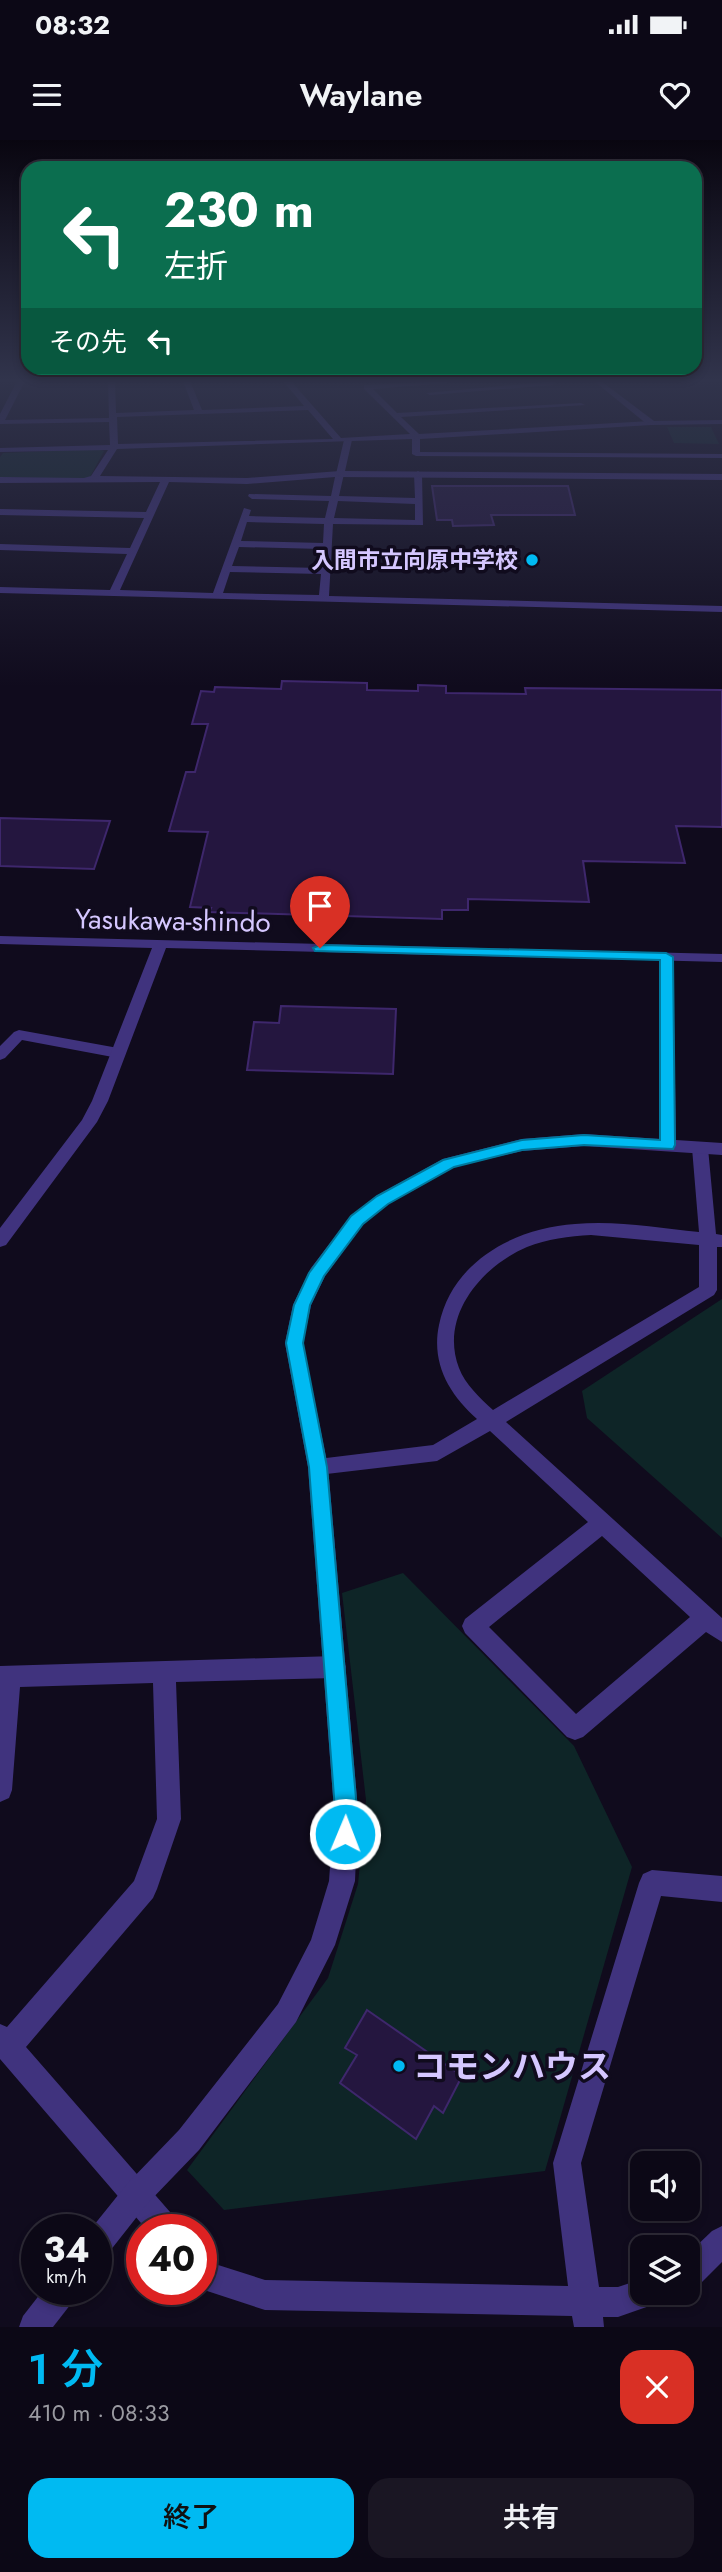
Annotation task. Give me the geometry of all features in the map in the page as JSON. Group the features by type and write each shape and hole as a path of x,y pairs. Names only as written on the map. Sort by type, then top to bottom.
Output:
{"street":[{"path":"114,593 164,483"},
{"path":"217,595 256,483"},
{"path":"324,598 329,522 338,483"},
{"path":"244,519 419,523 418,483"},
{"path":"251,496 418,501"},
{"path":"0,512 149,515"},
{"path":"235,544 328,547"},
{"path":"0,547 133,551"},
{"path":"226,569 326,571"},
{"path":"0,590 722,609"},
{"name":"Yasukawa-shindo","path":"0,940 722,958"},
{"path":"0,1241 89,1122 160,945"},
{"path":"666,957 668,1145"},
{"path":"0,1055 19,1035 118,1054"},
{"path":"112,2226 137,2194 189,2140 287,2013 322,1945 342,1881 346,1810 318,1467 294,1343 302,1305 317,1273 357,1220 382,1200 449,1163 522,1145 584,1140 711,1149 715,1240 708,1290 437,1452 318,1467"},
{"path":"603,1523 473,1626 575,1729 715,1624 470,1401 448,1366 447,1326 456,1296 482,1264 513,1246 542,1235 575,1230 715,1240"},
{"path":"0,1790 4,1677 335,1667"},
{"path":"154,2214 4,2043 144,1889 169,1819 164,1672"},
{"path":"587,2315 568,2163 652,1883 722,1889"},
{"path":"700,2262 722,2241"},
{"path":"217,2280 265,2295 587,2315 630,2298"},
{"path":"34,2327 51,2305"}],"green space":[{"path":"722,1299 722,1538 587,1418 582,1391"},
{"path":"403,1573 574,1746 632,1867 545,2171 224,2210 187,2170 328,1978 358,1884 366,1800 342,1593"}],"building":[{"path":"432,486 568,486 575,515 491,515 494,525 453,526 452,520 437,520"},
{"path":"282,681 367,683 367,690 418,691 418,685 446,686 446,693 526,694 525,688 722,690 722,827 676,826 685,863 583,861 589,902 468,899 468,910 442,910 442,919 209,912 211,908 190,907 208,832 169,831 186,772 195,772 208,724 192,724 201,691 214,692 215,687 281,689"},
{"path":"0,818 110,821 94,869 0,866"},
{"path":"281,1006 396,1009 393,1074 247,1070 254,1022 279,1023"},
{"name":"コモンハウス","path":"367,2010 462,2076 443,2113 434,2106 416,2139 340,2083 357,2055 345,2048"}],"place":[{"name":"入間市立向原中学校","path":"532,560"},
{"name":"コモンハウス","path":"399,2066"}],"route":[{"path":"320,948 666,957 668,1145 584,1140 522,1145 449,1163 382,1200 357,1220 317,1273 302,1305 294,1343 318,1467 346,1810 345,1834"}]}
